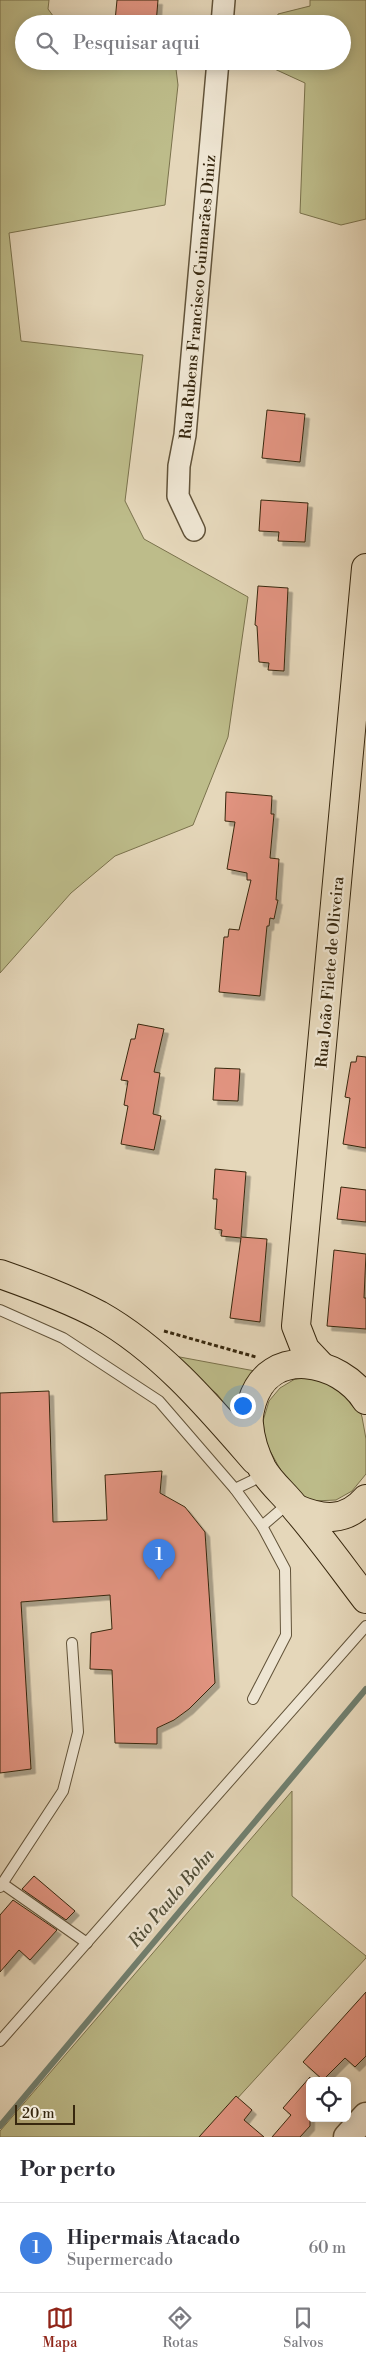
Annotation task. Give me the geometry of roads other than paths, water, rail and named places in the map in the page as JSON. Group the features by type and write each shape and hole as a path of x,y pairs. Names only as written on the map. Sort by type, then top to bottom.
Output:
{"main road":[{"name":"Rua João Filete de Oliveira","path":"322,1367 305,1349 296,1326 366,568"},
{"path":"0,1274 73,1303 126,1333 159,1360 191,1390 294,1505 366,1599"},
{"path":"264,1471 249,1424 256,1388 266,1376 283,1366 308,1364 322,1367 350,1382 366,1400"},
{"path":"294,1505 314,1516 331,1518 348,1514 366,1499"}],"street":[{"path":"223,15 224,0"},
{"name":"Rua Rubens Francisco Guimarães Diniz","path":"194,530 178,496 179,466 185,435 217,70"},
{"path":"347,2137 366,2116"}],"lane":[{"path":"0,1310 63,1338 159,1401 235,1489 262,1526 285,1569 286,1635 253,1699"},
{"path":"235,1489 264,1471"},
{"path":"262,1526 294,1505"},
{"path":"0,2041 366,1626"},
{"path":"72,1644 78,1732 63,1791 1,1885 87,1943"}],"waterway":[{"name":"Rio Paulo Bohn","path":"0,2126 366,1689"}],"place":[{"name":"Hipermais Atacado","path":"159,1580"}]}
